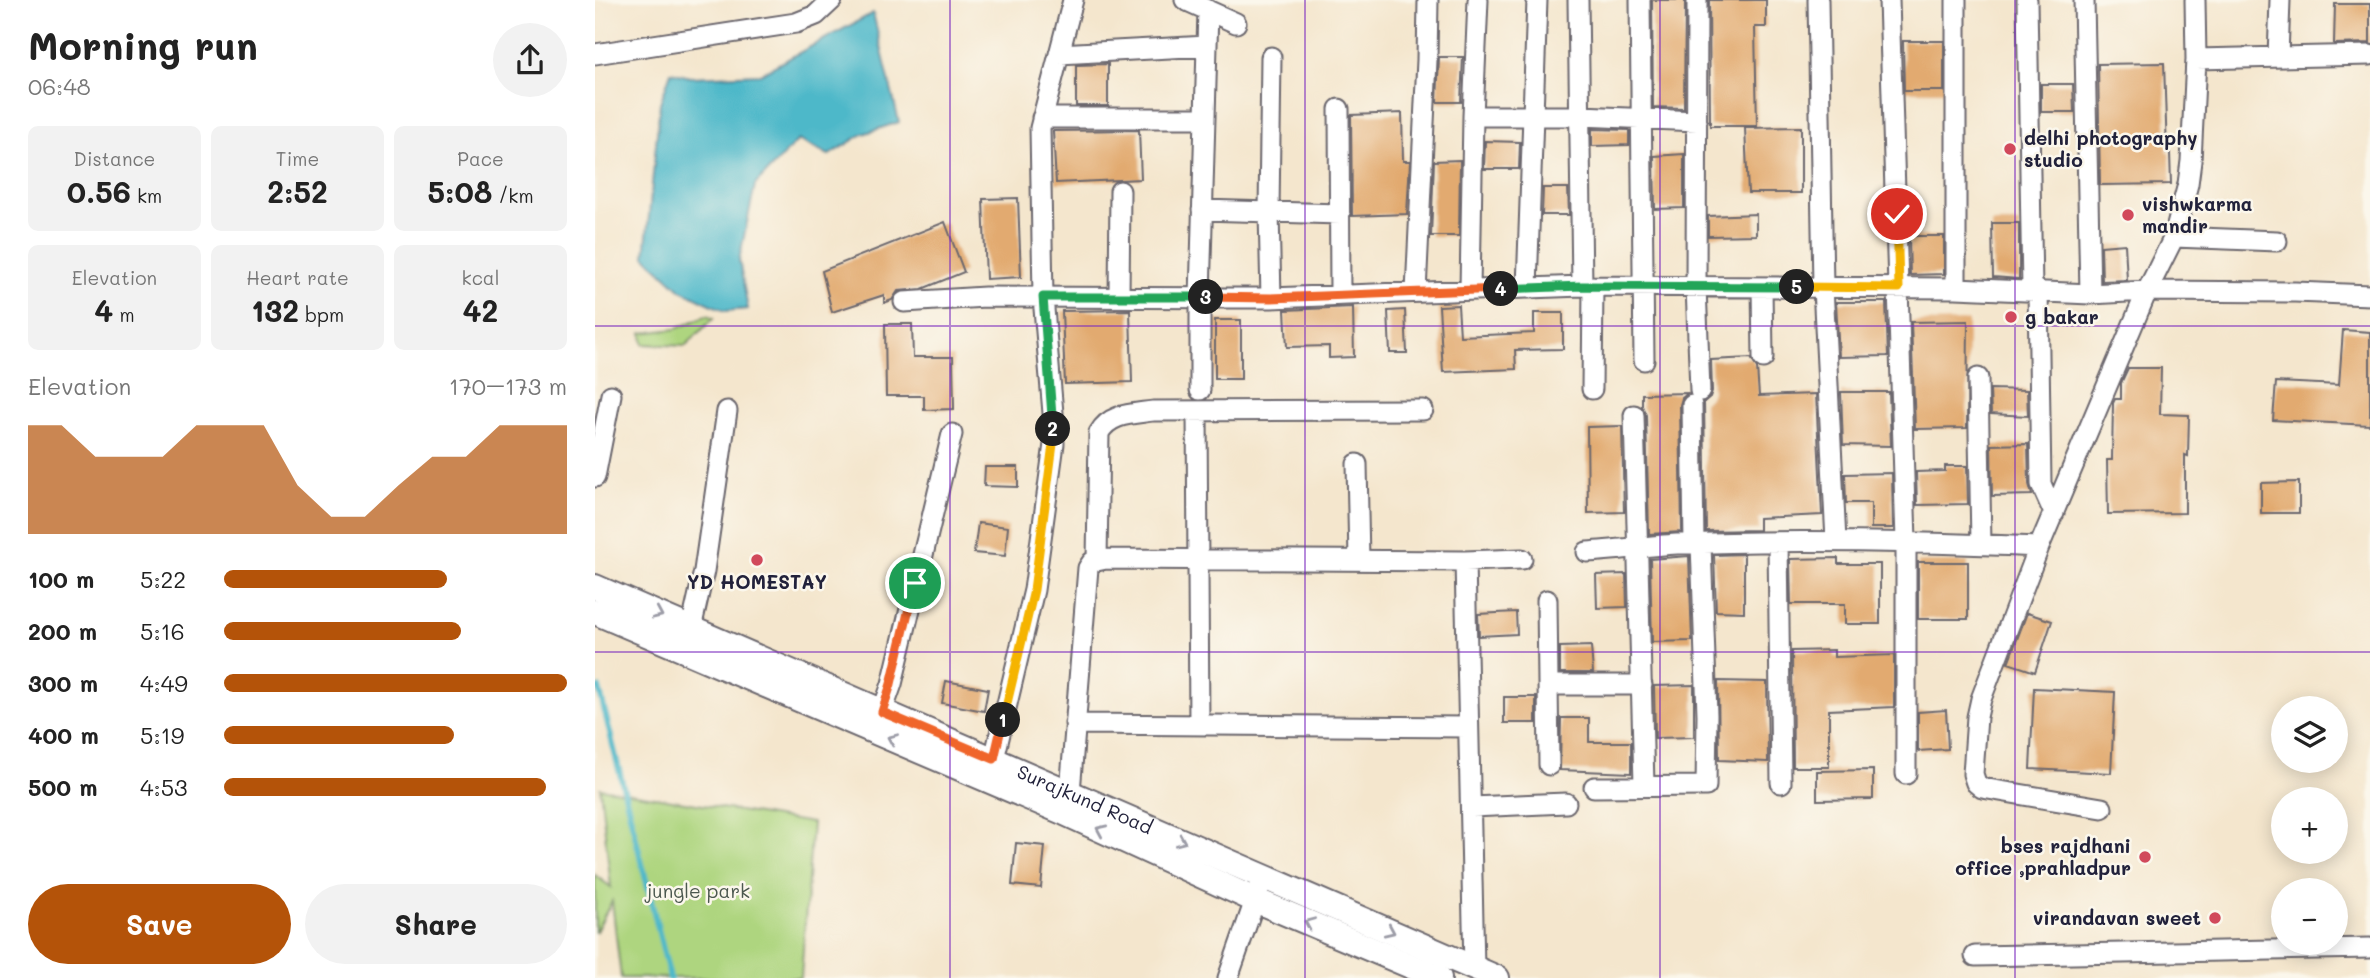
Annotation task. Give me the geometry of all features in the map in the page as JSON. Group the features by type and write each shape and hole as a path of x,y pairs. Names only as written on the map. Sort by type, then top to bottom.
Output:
{"main road":[{"name":"Surajkund Road","path":"595,587 1497,978"},
{"name":"Surajkund Road","path":"595,612 1439,978"}],"street":[{"path":"595,54 796,23 816,15 832,0"},
{"path":"994,759 1034,590 1053,444 1053,413 1043,297 1042,118 1073,0"},
{"path":"1185,0 1236,23"},
{"path":"1416,292 1428,0"},
{"path":"1470,290 1478,0"},
{"path":"1527,288 1537,0"},
{"path":"1578,0 1592,389"},
{"path":"1640,0 1644,360"},
{"path":"1594,787 1706,786 1707,715 1698,544 1696,398 1697,0"},
{"path":"1818,0 1823,287 1836,541"},
{"path":"1889,0 1906,541 1906,774"},
{"path":"1956,0 1956,288"},
{"path":"2027,0 2041,484 2054,513"},
{"path":"2084,0 2090,294"},
{"path":"2102,808 1982,788 1976,783 1973,774 1977,717 1981,699 2039,547 2147,291 2174,237 2191,161 2196,59 2195,0"},
{"path":"2278,57 2280,0"},
{"path":"1200,390 1208,10"},
{"path":"1059,54 1207,46"},
{"path":"2196,59 2370,55"},
{"path":"1271,57 1271,298"},
{"path":"1339,109 1341,295"},
{"path":"1473,116 1581,116 1697,121"},
{"path":"1042,118 1205,118"},
{"path":"1119,297 1121,191"},
{"path":"1202,210 1340,214"},
{"path":"2174,237 2277,241"},
{"path":"904,302 985,297 1271,298 1588,286 1956,288 2090,294 2147,291 2370,295"},
{"path":"1762,287 1763,358"},
{"path":"1978,378 1981,544"},
{"path":"595,477 611,395"},
{"path":"1097,560 1099,433 1104,424 1118,416 1153,411 1423,410"},
{"path":"691,629 704,571 727,411"},
{"path":"1197,412 1199,725"},
{"path":"1634,415 1644,785"},
{"path":"882,712 952,435"},
{"path":"1357,464 1359,560"},
{"path":"1587,552 1698,544 1836,541 2039,547"},
{"path":"1778,542 1781,783"},
{"path":"1070,792 1088,568 1092,562 1522,559"},
{"path":"1465,561 1474,968"},
{"path":"1547,600 1549,765"},
{"path":"1548,685 1641,685"},
{"path":"1075,724 1468,727"},
{"path":"1472,807 1566,803"},
{"path":"1228,978 1263,876"},
{"path":"1975,956 2370,948"}],"green space":[{"path":"707,315 714,318 685,346 643,344 642,333 676,329"},
{"name":"jungle park","path":"600,788 812,823 801,978 621,978 612,901 595,933 595,875 611,887"}],"water":[{"path":"873,13 899,122 863,134 829,155 798,140 755,185 739,260 748,309 725,311 681,290 645,256 660,103 671,72 690,77 760,74"}],"building":[{"path":"1652,0 1685,0 1684,108 1653,107"},
{"path":"1709,0 1766,0 1766,27 1755,27 1757,126 1710,126"},
{"path":"2335,4 2370,4 2370,43 2334,44"},
{"path":"1903,41 1944,41 1944,91 1904,91"},
{"path":"1439,57 1463,57 1461,102 1437,102"},
{"path":"2164,63 2167,153 2170,153 2171,184 2100,185 2098,64"},
{"path":"1108,64 1108,106 1076,106 1076,65"},
{"path":"2041,84 2073,84 2074,112 2041,112"},
{"path":"1402,113 1403,161 1410,161 1407,214 1352,216 1351,115"},
{"path":"1801,127 1801,193 1748,193 1745,128"},
{"path":"1592,129 1629,130 1629,145 1592,146"},
{"path":"1139,130 1141,179 1056,183 1053,131"},
{"path":"1485,141 1520,142 1519,169 1484,169"},
{"path":"1684,154 1684,208 1655,209 1654,156"},
{"path":"1460,160 1459,236 1431,236 1434,161"},
{"path":"1543,188 1568,188 1569,215 1542,215"},
{"path":"1018,198 1021,277 986,279 983,199"},
{"path":"1756,214 1756,235 1708,236 1708,216"},
{"path":"945,222 964,272 922,289 898,291 892,300 884,303 884,295 832,312 822,271"},
{"path":"1992,223 2019,223 2019,279 1993,277"},
{"path":"1909,236 1944,236 1944,274 1910,275"},
{"path":"2125,244 2127,280 2102,281 2101,246"},
{"path":"1836,302 1886,302 1888,356 1839,357"},
{"path":"1458,305 1460,336 1534,333 1534,313 1563,313 1563,349 1515,350 1516,369 1443,372 1439,306"},
{"path":"1353,307 1354,357 1329,358 1329,346 1287,347 1285,310"},
{"path":"1130,310 1132,382 1065,384 1062,311"},
{"path":"1405,310 1407,353 1390,353 1388,311"},
{"path":"1215,320 1241,320 1241,379 1215,379"},
{"path":"1968,321 1967,428 1915,429 1911,322"},
{"path":"885,324 912,324 913,357 953,357 954,409 924,410 924,396 886,396"},
{"path":"2343,330 2370,332 2370,425 2273,420 2276,382 2339,385"},
{"path":"1751,358 1757,368 1759,396 1816,394 1822,515 1759,518 1759,530 1706,531 1704,402 1712,391 1711,360"},
{"path":"2128,368 2161,368 2160,414 2189,415 2188,456 2185,455 2185,513 2108,514 2107,460 2112,460 2113,403 2115,399 2121,399 2121,383"},
{"path":"1990,389 2027,390 2028,416 1991,414"},
{"path":"1841,392 1889,392 1891,446 1843,445"},
{"path":"1688,393 1682,398 1680,405 1682,532 1649,534 1646,415 1642,406 1642,394"},
{"path":"1622,426 1624,512 1588,513 1587,427"},
{"path":"2028,444 2029,484 2032,495 1992,496 1991,445"},
{"path":"1945,466 1967,466 1968,504 1917,505 1916,472 1945,471"},
{"path":"985,467 1018,467 1018,487 984,486"},
{"path":"1892,473 1893,528 1871,528 1871,503 1846,503 1845,474"},
{"path":"2299,482 2299,513 2261,513 2261,483"},
{"path":"978,523 1008,527 1005,556 974,553"},
{"path":"1744,554 1744,612 1716,611 1714,555"},
{"path":"1689,556 1692,641 1652,642 1650,559"},
{"path":"1838,558 1838,564 1880,564 1880,624 1845,624 1845,604 1791,604 1790,559"},
{"path":"1918,562 1968,562 1968,619 1918,619"},
{"path":"1626,574 1627,607 1597,608 1596,575"},
{"path":"1516,612 1517,634 1479,636 1478,614"},
{"path":"2027,613 2052,621 2035,672 2008,663"},
{"path":"1591,646 1593,673 1560,673 1560,647"},
{"path":"1834,650 1834,657 1894,655 1894,707 1829,710 1829,767 1793,767 1792,651"},
{"path":"946,681 988,689 984,711 942,703"},
{"path":"1718,681 1767,682 1768,762 1719,760"},
{"path":"1694,685 1694,737 1655,738 1654,686"},
{"path":"2034,688 2115,692 2111,773 2030,769"},
{"path":"1504,697 1536,697 1536,723 1504,723"},
{"path":"1946,710 1948,749 1918,751 1918,712"},
{"path":"1561,718 1589,718 1589,742 1631,742 1631,773 1560,770"},
{"path":"1873,770 1873,799 1817,800 1817,771"},
{"path":"1016,843 1045,846 1041,888 1012,885"}],"waterway":[{"path":"599,688 670,978"}],"place":[{"name":"delhi photography studio","path":"2010,149"},
{"name":"vishwkarma mandir","path":"2128,215"},
{"name":"g bakar","path":"2011,317"},
{"name":"YD HOMESTAY","path":"757,560"},
{"name":"bses rajdhani office ,prahladpur","path":"2145,857"},
{"name":"virandavan sweet","path":"2215,918"}],"route":[{"path":"915,583 882,712 994,759 1034,590 1053,444 1053,413 1043,297 1271,298 1582,286 1899,288 1897,214"}]}
